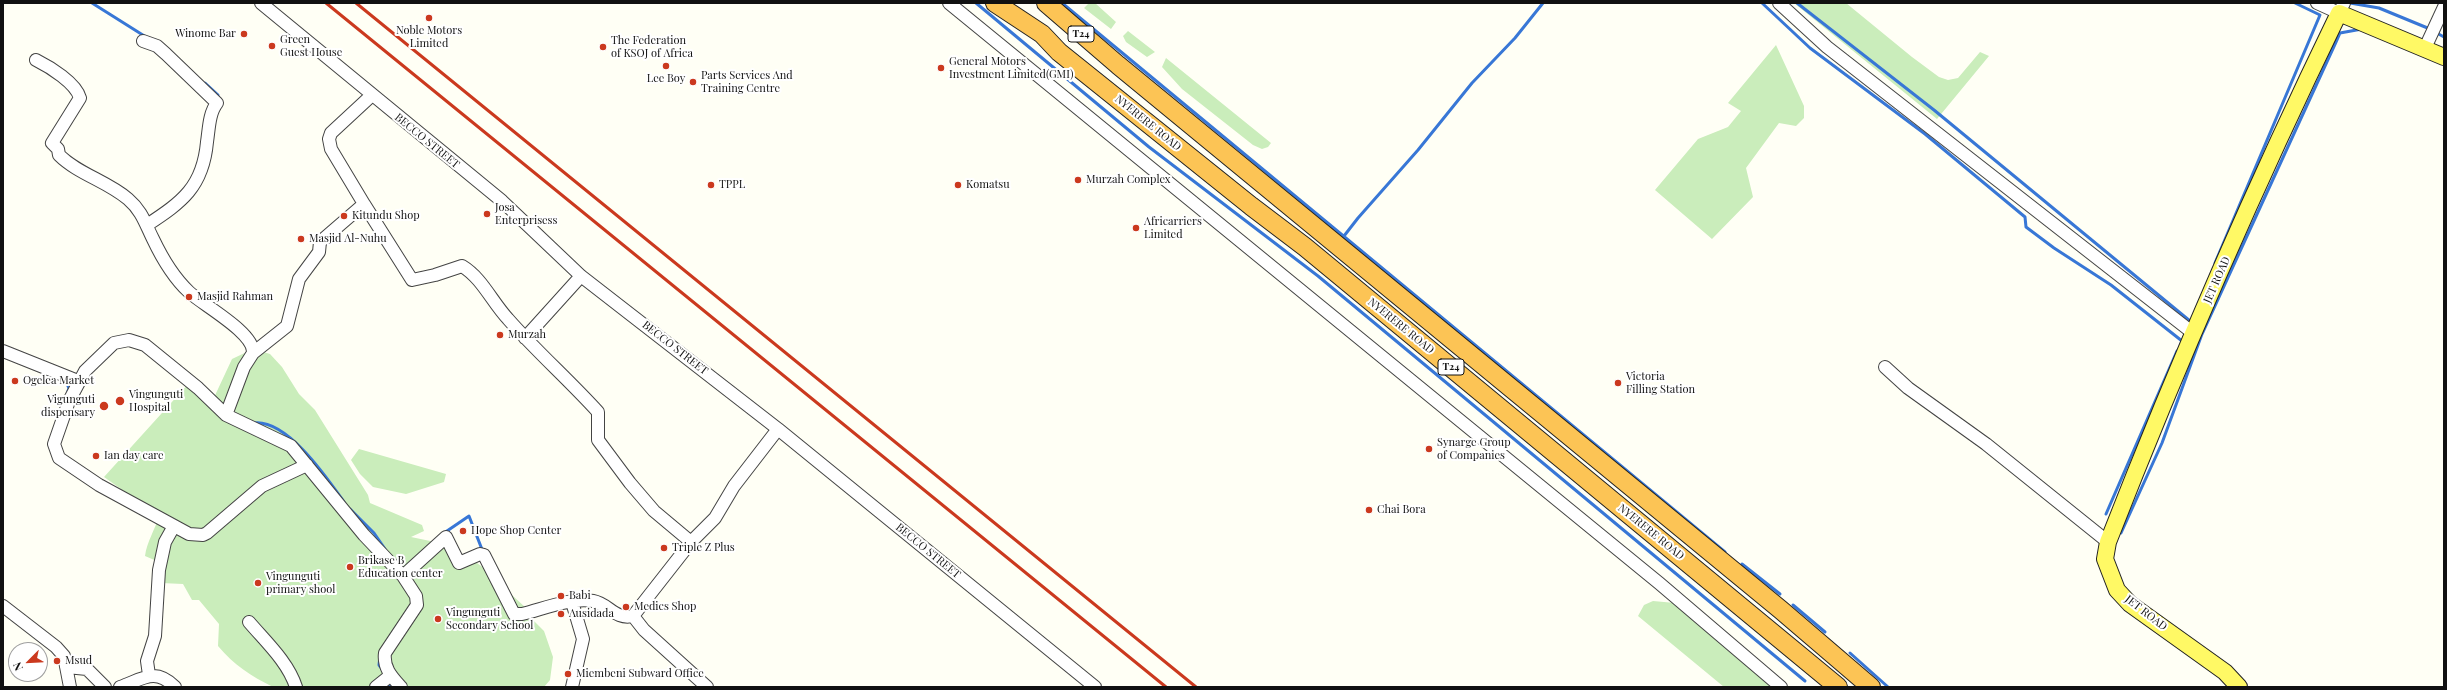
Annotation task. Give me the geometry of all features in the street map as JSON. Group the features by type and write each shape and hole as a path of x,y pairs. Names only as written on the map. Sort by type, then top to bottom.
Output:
{"highway":[{"name":"NYERERE ROAD","path":"995,3 1042,34 1059,52 1245,201 1305,247 1838,687"},
{"name":"NYERERE ROAD","path":"1046,3 1118,65 1776,605 1871,687"}],"main road":[{"name":"JET ROAD","path":"2239,687 2225,672 2130,604 2117,590 2105,559 2108,542 2193,333 2306,82 2342,8"},
{"path":"2342,8 2444,57"},
{"name":"JET ROAD","path":"2173,634 2190,654 2227,687"}],"street":[{"name":"BECCO STREET","path":"261,3 502,201 582,276 778,429 1095,687"},
{"path":"949,3 1653,578 1781,687"},
{"path":"1779,3 1827,47 2193,333"},
{"path":"2317,3 2342,8"},
{"path":"2425,48 2444,7"},
{"path":"143,41 157,46 217,103 209,124 206,152 196,184 175,206 147,224"},
{"path":"36,60 61,75 63,79 78,91 80,98 52,144 58,149 59,155 128,198 141,211 153,240 175,276 204,305 239,329 250,343 253,352"},
{"path":"372,95 331,134 329,139 332,148 364,204 412,280 435,275 462,266 491,294 506,317 525,338 598,412 598,440 630,483 654,511 691,542"},
{"path":"226,415 244,367 253,352 287,326 298,279 319,252 320,242 364,204"},
{"path":"525,338 582,276"},
{"path":"307,465 262,486 203,535 189,534 109,492 68,464 56,453 55,440 78,381 111,344 129,340 145,345 198,388 226,415 291,446 307,465 364,535 403,576 416,596 417,605 385,653 384,662 390,675 401,687"},
{"path":"3,352 78,381"},
{"path":"1885,367 1908,388 1986,444 2108,542"},
{"path":"403,576 446,536 459,563 480,554 484,555 514,614 522,614 572,602 593,601 618,616 626,618 633,616 691,542 715,518 734,486 778,429"},
{"path":"148,675 147,661 155,636 159,570 166,542 174,526"},
{"path":"572,602 583,639 572,687"},
{"path":"3,606 56,647 64,656 70,687"},
{"path":"633,616 644,630 706,687"},
{"path":"249,622 279,657 290,673 296,687"},
{"path":"67,666 87,669 105,687"},
{"path":"120,687 148,675 167,679 175,687"},
{"path":"376,687 390,675"}],"green space":[{"path":"1089,3 1095,3 1116,22 1111,29 1084,8"},
{"path":"1794,3 1846,3 1912,57 1939,77 1948,80 1958,78 1980,52 1989,56 1937,119"},
{"path":"1128,31 1155,52 1147,57 1126,42 1123,36"},
{"path":"1776,45 1804,106 1804,118 1796,126 1779,123 1746,168 1753,197 1712,239 1655,190 1698,139 1728,127 1741,111 1728,103"},
{"path":"1166,58 1271,143 1268,147 1262,149 1253,145 1182,89 1162,67"},
{"path":"253,349 270,354 282,367 299,394 315,410 368,495 370,503 422,525 424,531 411,537 435,542 473,560 485,569 501,588 513,596 526,608 529,616 544,631 553,657 550,680 544,687 273,687 243,670 218,646 219,624 199,600 192,600 183,584 161,583 159,562 145,556 147,545 159,516 104,477 190,382 211,404 232,359"},
{"path":"359,449 446,474 444,482 406,494 373,487 360,474 351,460"},
{"path":"1653,601 1675,603 1775,687 1724,687 1638,616 1644,605"}],"waterway":[{"path":"92,3 146,37"},
{"path":"976,3 1149,147 1318,276 1805,681"},
{"path":"1062,3 1725,552"},
{"path":"1344,236 1418,150 1472,83 1515,38 1543,3"},
{"path":"1762,3 1810,48 1925,134 2025,217 2026,227 2054,248 2111,285 2182,341"},
{"path":"1797,3 1934,110 2190,321"},
{"path":"2215,263 2320,15 2295,3"},
{"path":"2350,3 2379,8 2430,29"},
{"path":"2121,533 2162,443 2202,334 2340,33 2362,29"},
{"path":"2435,32 2444,37"},
{"path":"205,83 218,95 217,98"},
{"path":"2106,514 2177,351"},
{"path":"65,380 69,388 68,391"},
{"path":"254,423 267,424 280,430 292,440 317,465 344,502"},
{"path":"350,509 374,533 385,549"},
{"path":"444,533 469,516 483,552"},
{"path":"1742,564 1780,594"},
{"path":"1793,605 1825,632"},
{"path":"1850,653 1888,687"},
{"path":"380,656 379,665 382,669"},
{"path":"385,687 394,683"}],"railway":[{"path":"326,3 1166,687"},
{"path":"356,3 1196,687"}],"place":[{"name":"Noble Motors Limited","path":"429,18"},
{"name":"Winome Bar","path":"244,34"},
{"name":"Green Guest House","path":"272,46"},
{"name":"The Federation of KSOJ of Africa","path":"603,47"},
{"name":"Lee Boy","path":"666,66"},
{"name":"General Motors Investment Limited(GMI)","path":"941,68"},
{"name":"Parts Services And Training Centre","path":"693,82"},
{"name":"Murzah Complex","path":"1078,180"},
{"name":"TPPL","path":"711,185"},
{"name":"Komatsu","path":"958,185"},
{"name":"Josa Enterprisess","path":"487,214"},
{"name":"Kitundu Shop","path":"344,216"},
{"name":"Africarriers Limited","path":"1136,228"},
{"name":"Masjid Al-Nuhu","path":"301,239"},
{"name":"Masjid Rahman","path":"189,297"},
{"name":"Murzah","path":"500,335"},
{"name":"Ogelea Market","path":"15,381"},
{"name":"Victoria Filling Station","path":"1618,383"},
{"name":"Vingunguti Hospital","path":"120,401"},
{"name":"Vigunguti dispensary","path":"104,406"},
{"name":"Synarge Group of Companies","path":"1429,449"},
{"name":"Ian day care","path":"96,456"},
{"name":"Chai Bora","path":"1369,510"},
{"name":"Hope Shop Center","path":"463,531"},
{"name":"Triple Z Plus","path":"664,548"},
{"name":"Brikase B Education center","path":"350,567"},
{"name":"Vingunguti primary shool","path":"258,583"},
{"name":"Babi","path":"561,596"},
{"name":"Medics Shop","path":"626,607"},
{"name":"Ausidada","path":"561,614"},
{"name":"Vingunguti Secondary School","path":"438,619"},
{"name":"Msud","path":"57,661"},
{"name":"Miembeni Subward Office","path":"568,674"}]}
